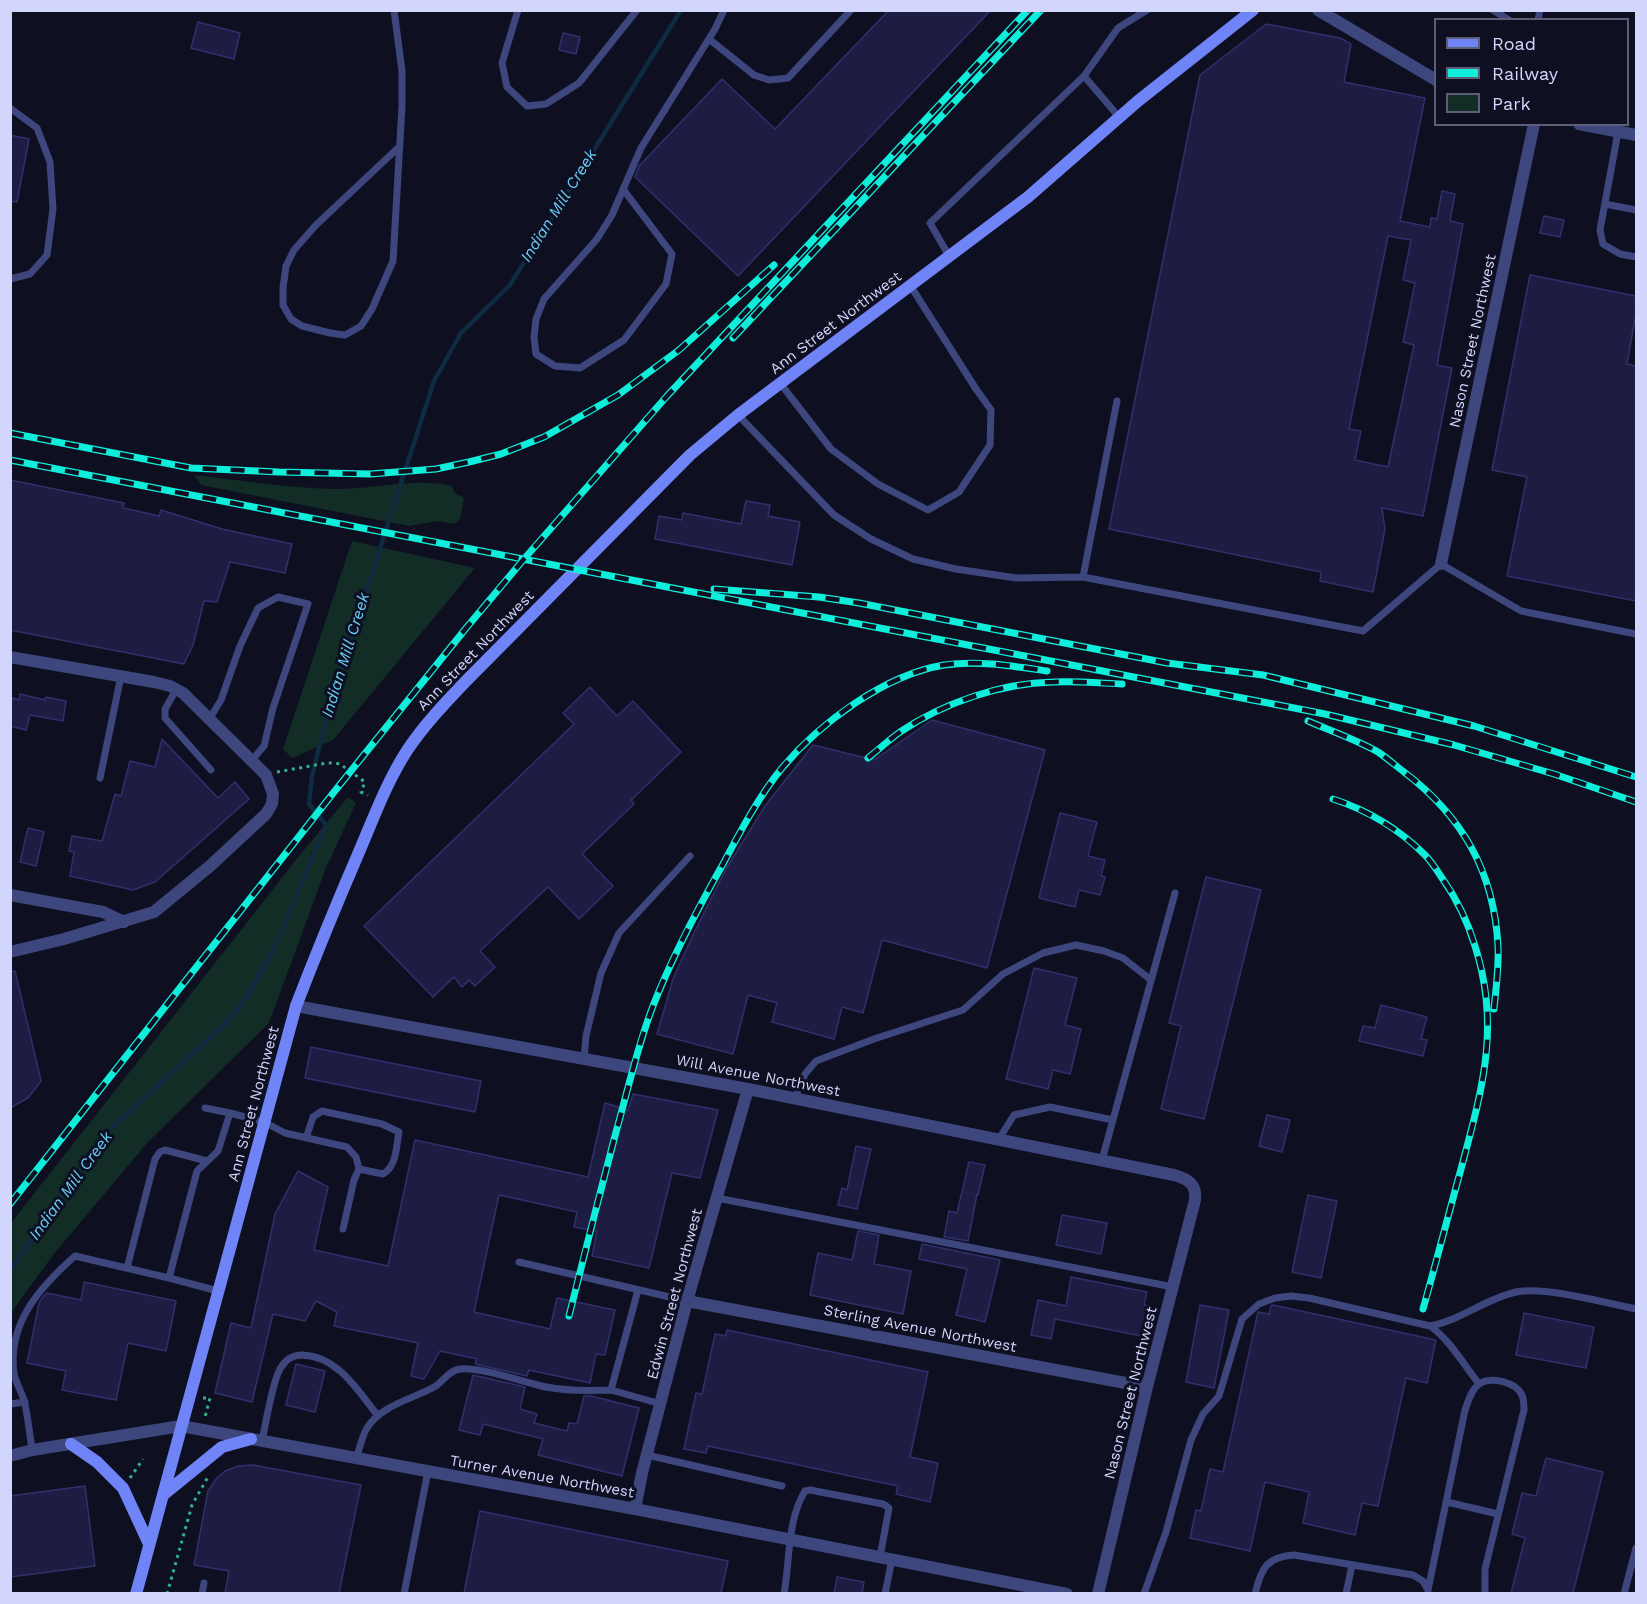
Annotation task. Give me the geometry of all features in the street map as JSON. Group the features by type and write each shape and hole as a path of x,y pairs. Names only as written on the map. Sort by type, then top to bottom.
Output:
{"main road":[{"name":"Ann Street Northwest","path":"136,1593 297,1006 316,954 381,800 394,772 409,748 442,705 690,455 738,415 1028,197 1191,57 1253,10"},
{"path":"163,1495 222,1447 256,1440"},
{"path":"71,1444 98,1462 123,1488 149,1544"}],"street":[{"path":"1318,10 1434,79"},
{"name":"Nason Street Northwest","path":"1442,564 1534,126"},
{"path":"1589,126 1636,135"},
{"path":"10,657 154,682 176,690 194,702 266,775 273,794 272,804 266,814 210,866 154,912 10,952"},
{"path":"10,895 103,912 124,922"},
{"name":"Will Avenue Northwest","path":"297,1006 748,1089 1102,1160 1185,1178 1192,1183 1196,1192 1195,1200"},
{"name":"Edwin Street Northwest","path":"635,1509 687,1301 748,1089"},
{"name":"Nason Street Northwest","path":"1098,1593 1195,1200"},
{"name":"Sterling Avenue Northwest","path":"687,1301 1147,1387"},
{"name":"Turner Avenue Northwest","path":"10,1456 32,1450 181,1426 635,1509 886,1558 1034,1591 1068,1593"}],"lane":[{"path":"394,10 402,71 402,106 393,261 372,309 361,326 345,335 302,326 291,319 283,305 286,266 294,250 323,218 399,147"},
{"path":"518,10 502,63 507,87 527,106 546,104 579,83 637,10"},
{"path":"623,189 672,254 666,284 624,340 580,368 555,366 536,354 534,337 536,319 544,299 597,239 612,215 640,148 709,39 724,10"},
{"path":"709,39 754,75 769,80 788,78 850,10"},
{"path":"949,256 930,223 1084,76 1118,28 1147,10"},
{"path":"1493,10 1506,18"},
{"path":"1084,76 1119,117"},
{"path":"10,108 37,128 50,162 53,209 47,255 30,274 10,279"},
{"path":"1618,132 1600,230 1603,244 1620,254 1636,257"},
{"path":"1605,204 1636,210"},
{"path":"780,383 831,449 878,484 928,510 959,492 990,445 991,410 910,285"},
{"path":"1083,577 1117,400"},
{"path":"738,415 834,515 871,539 913,559 956,569 1016,578 1083,577 1363,631 1442,564 1521,611 1636,634"},
{"path":"210,718 221,700 240,646 258,608 278,597 308,604 273,708 264,746 252,760"},
{"path":"100,778 121,676"},
{"path":"176,690 165,709 165,718 211,770"},
{"path":"584,1059 586,1036 601,973 619,933 690,856"},
{"path":"1102,1160 1176,893"},
{"path":"795,1098 805,1074 816,1061 963,1010 1003,974 1043,953 1076,945 1104,951 1123,958 1151,980"},
{"path":"999,1139 1014,1115 1050,1107 1113,1120"},
{"path":"205,1108 264,1122 285,1133 347,1147 356,1156 359,1169 354,1180 343,1229"},
{"path":"306,1138 313,1117 322,1111 382,1124 399,1132 393,1164 388,1170 382,1174 359,1169"},
{"path":"169,1278 197,1171 218,1151 230,1113"},
{"path":"127,1268 155,1160 160,1152 165,1150 207,1161"},
{"path":"717,1198 1173,1287"},
{"path":"32,1450 25,1402 14,1375 16,1338 20,1321 38,1292 75,1256 218,1291"},
{"path":"519,1262 687,1301"},
{"path":"611,1390 638,1290"},
{"path":"1430,1326 1456,1319 1493,1300 1516,1292 1533,1290 1636,1309"},
{"path":"1144,1593 1166,1532 1191,1440 1203,1414 1219,1396 1242,1319 1259,1304 1275,1298 1291,1296 1326,1301 1430,1326 1441,1334 1479,1384"},
{"path":"256,1440 278,1371 285,1360 295,1355 309,1355 333,1364 378,1416"},
{"path":"356,1458 367,1428 378,1416 436,1386 449,1373 460,1369 548,1388 579,1391 611,1390 661,1404"},
{"path":"1428,1592 1465,1410 1472,1393 1479,1384 1492,1381 1505,1382 1517,1388 1523,1397 1524,1410 1485,1569 1485,1593"},
{"path":"10,1404 25,1402"},
{"path":"647,1455 782,1485"},
{"path":"404,1593 428,1471"},
{"path":"784,1593 791,1540 800,1499 805,1491 810,1490 883,1504 889,1508 886,1593"},
{"path":"1446,1502 1498,1514"},
{"path":"1624,1593 1636,1548"},
{"path":"1255,1593 1260,1573 1268,1563 1280,1556 1293,1555 1413,1575 1423,1581 1428,1592"},
{"path":"1346,1593 1352,1565"},
{"path":"202,1593 204,1583"}],"path":[{"path":"289,768 327,762 340,764 365,782 361,792 381,800"},
{"path":"127,1481 143,1459"},
{"path":"167,1593 192,1505 211,1475"}],"green space":[{"path":"194,475 333,489 408,483 438,484 452,486 455,493 464,498 460,520 454,524 438,521 409,526 201,485"},
{"path":"352,541 475,568 333,740 292,758 283,749"},
{"path":"348,797 356,803 326,868 269,1023 148,1142 53,1255 11,1313 11,1223 299,856"}],"building":[{"path":"889,10 991,10 738,276 635,177 639,166 722,79 775,129"},
{"path":"198,22 240,33 234,59 191,48"},
{"path":"1266,24 1340,38 1351,44 1344,82 1425,98 1400,221 1430,227 1431,218 1437,219 1442,191 1455,194 1450,221 1463,224 1437,365 1452,368 1423,516 1382,508 1385,529 1373,592 1320,581 1321,572 1109,529 1200,75","holes":["1388,236 1411,240 1403,280 1415,283 1403,342 1414,345 1388,467 1355,460 1361,431 1349,429"]},
{"path":"563,33 580,37 576,54 559,50"},
{"path":"10,135 29,139 17,202 10,201"},
{"path":"1544,216 1564,220 1560,237 1540,233"},
{"path":"1530,275 1636,296 1636,313 1627,364 1636,366 1636,601 1507,576 1527,477 1492,470"},
{"path":"10,480 124,503 123,508 159,516 161,510 222,529 292,544 285,573 230,562 217,602 204,601 193,645 184,664 10,630"},
{"path":"746,501 770,505 768,516 800,522 792,565 655,539 659,516 682,520 683,513 741,524"},
{"path":"590,687 617,716 633,701 681,752 631,800 634,804 582,854 613,886 579,919 548,887 480,951 495,967 475,986 469,980 462,987 454,977 433,997 364,926 574,724 563,713"},
{"path":"20,694 45,700 46,697 66,701 63,721 30,715 26,730 10,726 10,707 13,698 19,700"},
{"path":"932,720 1045,750 987,968 882,940 863,1013 842,1007 834,1039 772,1022 777,1003 748,995 733,1054 657,1034 673,979 726,869 765,806 813,745 874,760"},
{"path":"162,739 218,798 235,782 249,799 155,882 133,890 70,876 74,852 69,851 72,836 102,841 115,794 121,796 130,761 155,767"},
{"path":"1060,813 1097,822 1088,856 1105,860 1101,876 1105,877 1100,895 1079,890 1075,907 1039,898"},
{"path":"28,828 44,832 36,866 20,862"},
{"path":"1206,877 1261,890 1204,1119 1161,1109 1181,1026 1169,1023"},
{"path":"1034,968 1077,978 1065,1025 1081,1029 1070,1074 1053,1070 1048,1089 1006,1079"},
{"path":"15,971 41,1081 28,1098 10,1108 10,972"},
{"path":"1381,1005 1427,1017 1421,1039 1427,1040 1423,1056 1359,1041 1363,1026 1375,1028"},
{"path":"311,1047 481,1081 475,1112 305,1078"},
{"path":"633,1094 718,1110 700,1178 672,1173 649,1268 592,1256 597,1231 574,1227 577,1212 499,1195 474,1312 550,1329 557,1298 615,1310 605,1355 596,1354 590,1383 529,1370 527,1376 475,1364 477,1359 440,1351 424,1379 411,1376 418,1343 334,1326 337,1312 316,1301 305,1321 273,1314 252,1402 215,1393 231,1323 251,1328 275,1214 298,1171 328,1187 314,1250 388,1266 415,1140 588,1177 605,1103 628,1110"},
{"path":"1267,1115 1290,1120 1282,1152 1259,1146"},
{"path":"856,1146 871,1149 857,1209 838,1205 842,1188 847,1190"},
{"path":"969,1162 985,1165 968,1241 944,1237 949,1211 957,1213"},
{"path":"1308,1195 1337,1201 1321,1278 1292,1272"},
{"path":"1062,1215 1107,1223 1101,1254 1056,1245"},
{"path":"858,1231 879,1235 874,1264 911,1271 903,1314 810,1295 818,1253 852,1260"},
{"path":"922,1244 1000,1260 985,1322 956,1315 967,1269 919,1259"},
{"path":"1071,1277 1147,1292 1144,1305 1148,1306 1142,1336 1055,1319 1051,1339 1031,1335 1038,1300 1066,1306"},
{"path":"84,1282 176,1301 166,1351 128,1343 116,1400 62,1390 66,1371 27,1363 39,1303 43,1297 47,1293 81,1300"},
{"path":"1200,1305 1229,1310 1214,1388 1186,1382"},
{"path":"1273,1305 1436,1340 1427,1383 1406,1378 1378,1506 1362,1503 1355,1535 1303,1523 1309,1492 1265,1482 1250,1551 1190,1538 1196,1510 1201,1511 1210,1469 1223,1472 1258,1312 1269,1314"},
{"path":"1524,1313 1594,1327 1586,1368 1516,1355"},
{"path":"727,1330 928,1372 910,1457 938,1463 930,1502 896,1494 898,1486 708,1446 706,1453 684,1449 696,1393 702,1394 715,1334 726,1336"},
{"path":"296,1364 325,1371 315,1412 286,1405"},
{"path":"473,1375 525,1387 520,1409 537,1414 534,1423 567,1431 569,1423 577,1424 584,1396 639,1408 622,1476 538,1455 543,1439 483,1424 480,1435 459,1430"},
{"path":"1546,1458 1603,1472 1573,1593 1511,1593 1525,1538 1512,1534 1522,1493 1536,1496"},
{"path":"253,1465 361,1485 339,1593 225,1593 229,1571 194,1565 208,1491 225,1471 238,1466"},
{"path":"85,1486 95,1566 10,1577 10,1496"},
{"path":"480,1511 728,1561 721,1593 464,1593"},
{"path":"837,1577 864,1582 862,1593 834,1593"}],"waterway":[{"name":"Indian Mill Creek","path":"10,1270 108,1131 223,1026 242,1004 274,949 326,825 309,804 312,776 331,700 434,381 461,333 510,285 681,10"}],"railway":[{"path":"10,1204 334,792 524,559 667,396 1028,10"},
{"path":"733,338 1041,10"},
{"path":"10,433 191,468 370,474 436,469 469,462 501,454 544,437 618,395 679,350 774,265"},
{"path":"10,460 1325,714 1454,745 1554,774 1636,802"},
{"path":"714,589 819,597 859,603 1167,663 1263,675 1474,726 1636,777"},
{"path":"569,1316 633,1069 653,1006 694,916 743,827 782,768 815,734 855,703 876,690 921,670 970,663 1047,671"},
{"path":"868,758 896,735 917,722 973,696 1033,683 1122,684"},
{"path":"1308,721 1381,754 1425,789 1443,807 1471,847 1490,893 1495,919 1498,954 1494,1009"},
{"path":"1333,799 1382,822 1405,837 1428,858 1462,912 1483,976 1488,1031 1482,1085 1423,1309"}]}
